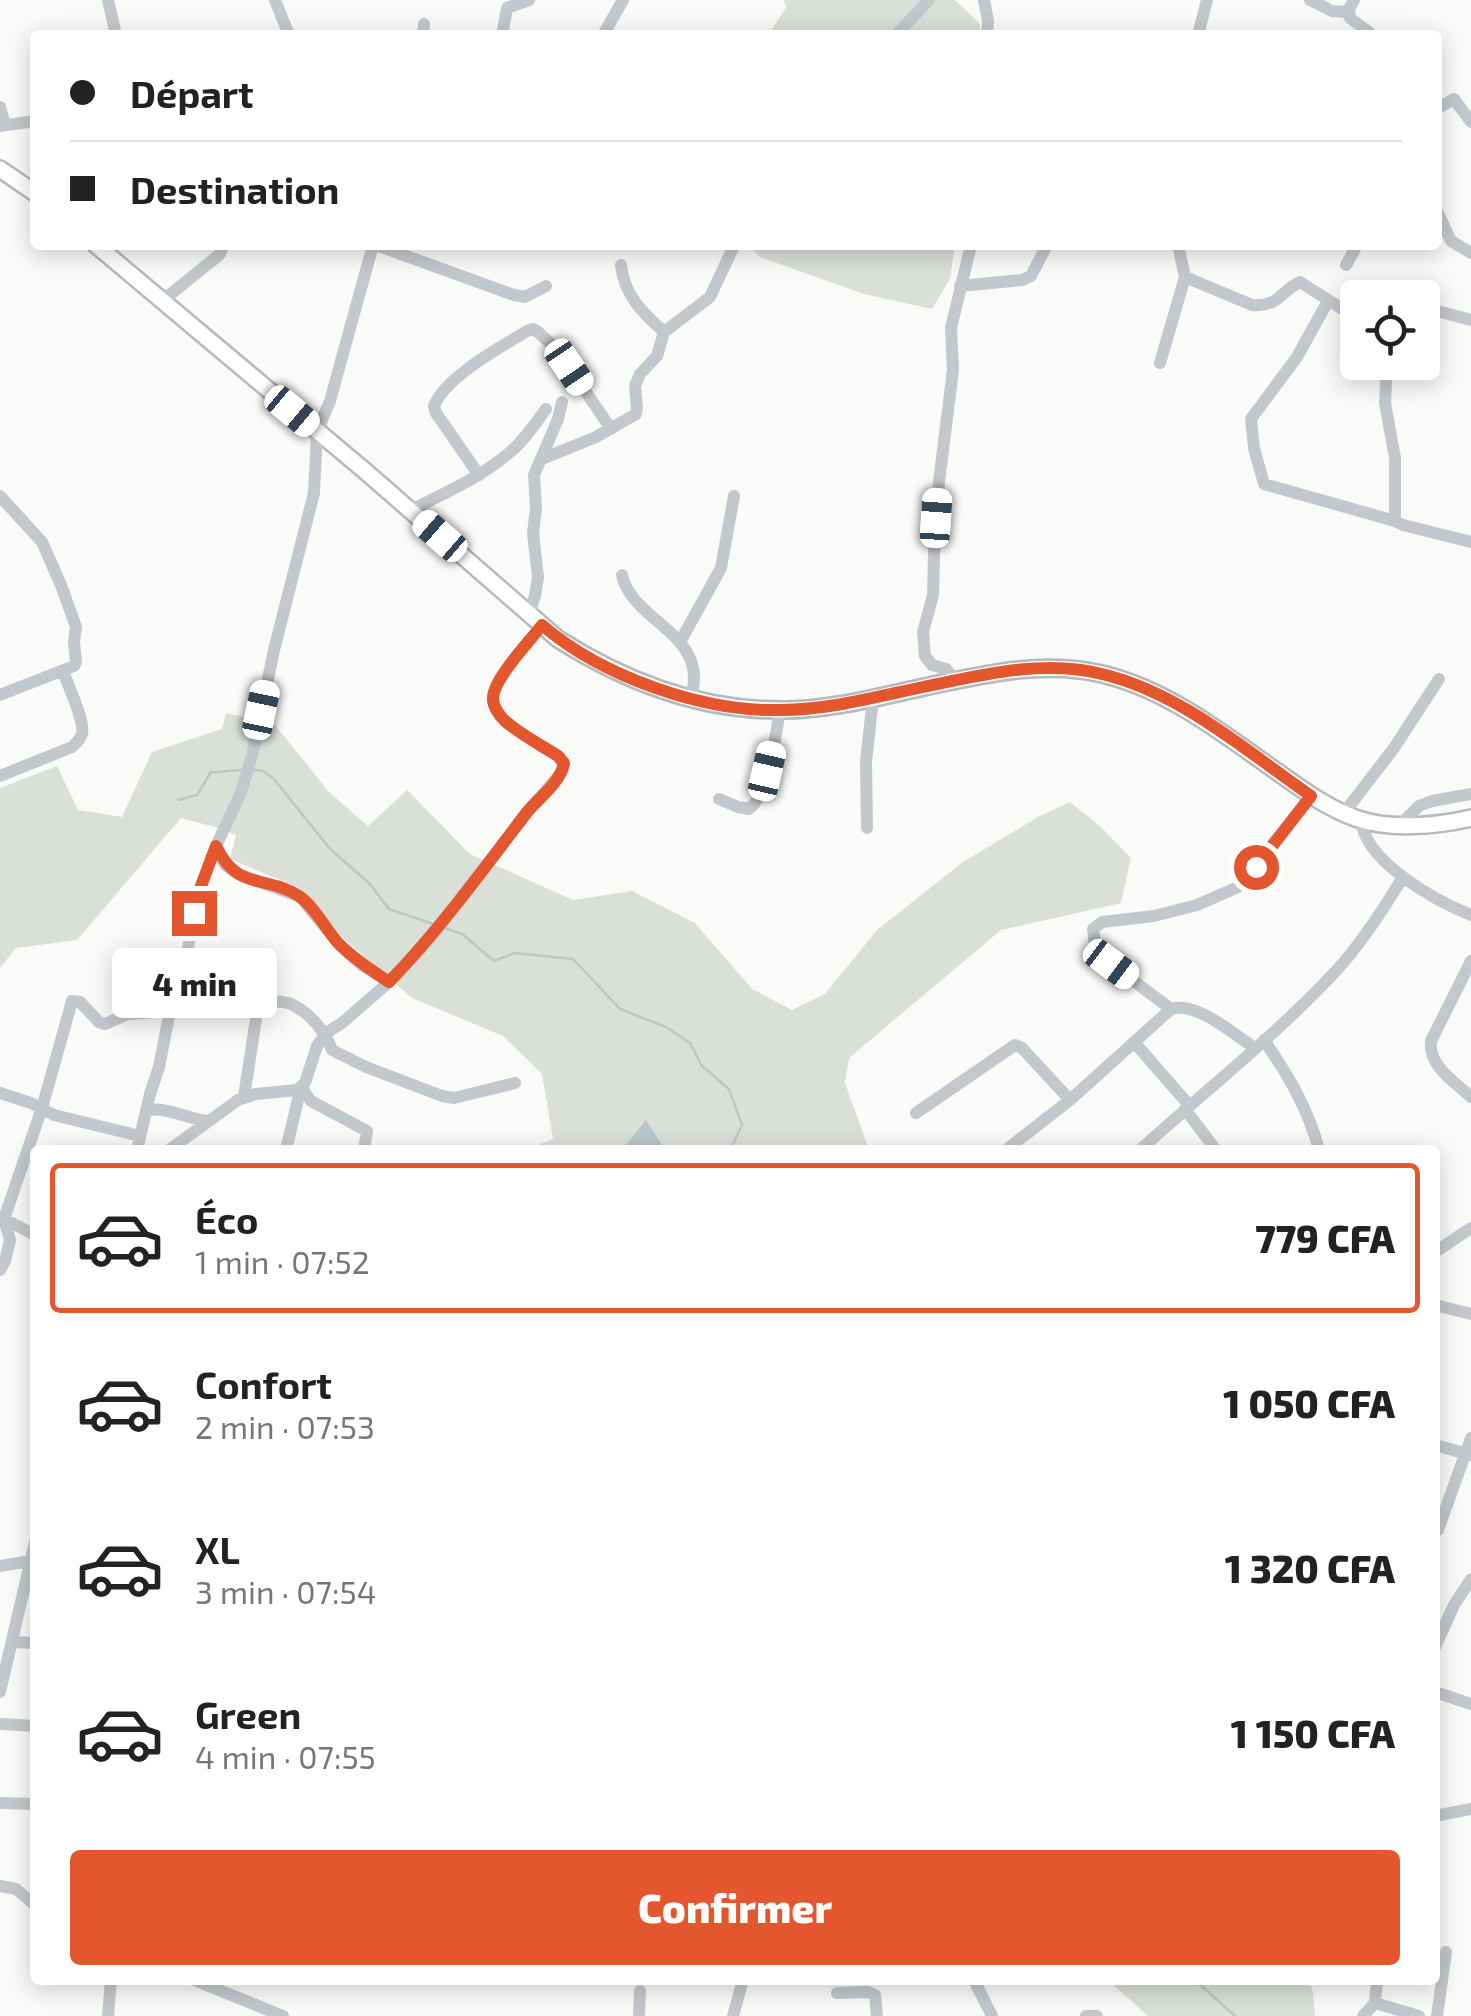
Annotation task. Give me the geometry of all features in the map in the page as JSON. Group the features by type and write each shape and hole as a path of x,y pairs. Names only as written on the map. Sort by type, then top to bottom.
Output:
{"main road":[{"path":"0,169 30,189"},
{"path":"102,250 535,620 591,660 690,700 780,710 872,698 1027,669 1068,668 1101,674 1162,695 1311,796 1361,820 1432,824 1471,818"}],"street":[{"path":"108,0 115,30"},
{"path":"275,0 287,30"},
{"path":"503,30 507,8 529,0"},
{"path":"606,30 622,0"},
{"path":"901,30 929,0"},
{"path":"984,0 987,30"},
{"path":"1199,30 1207,0"},
{"path":"1310,0 1332,11 1344,12 1352,4"},
{"path":"1352,4 1350,18 1365,30"},
{"path":"1442,106 1454,99 1471,122"},
{"path":"0,107 2,125 30,122"},
{"path":"1442,221 1452,240 1471,253"},
{"path":"162,300 222,250"},
{"path":"0,1093 138,1143 185,964 198,894 240,795 252,756 314,493 317,432 330,401 374,250"},
{"path":"389,250 514,295 525,297 546,286"},
{"path":"542,459 636,414 634,386 658,356 664,332 710,297 733,250"},
{"path":"955,680 946,669 924,656 923,632 933,594 939,482 953,370 952,328 970,250"},
{"path":"960,286 1022,280 1030,276 1046,250"},
{"path":"1160,363 1185,277 1179,250"},
{"path":"1346,265 1355,250"},
{"path":"621,265 632,299 664,332"},
{"path":"1185,277 1252,305 1264,306 1274,303 1300,282 1340,308"},
{"path":"1328,302 1297,357 1251,419 1264,484 1471,542"},
{"path":"1440,310 1471,320"},
{"path":"479,475 434,406 446,387 490,352 527,331 538,332 567,360 611,429"},
{"path":"1386,380 1385,403 1395,458 1395,521"},
{"path":"176,1145 244,1097 297,1090 305,1083 317,1046 326,1034 389,982 425,944 562,772 564,763 558,756 507,723 492,700 535,620 538,577 533,533 534,475 562,402"},
{"path":"410,511 479,475 510,453 546,409"},
{"path":"0,496 42,542 76,627 76,665 0,696"},
{"path":"680,642 720,568 734,496"},
{"path":"622,575 629,592 688,654 695,680 690,700"},
{"path":"0,776 78,742 81,722 63,671"},
{"path":"1344,813 1394,748 1438,679"},
{"path":"867,828 866,762 872,698"},
{"path":"720,799 749,809 757,803 780,710"},
{"path":"1401,824 1418,806 1471,794"},
{"path":"1171,1010 1111,964 1095,944 1093,929 1102,922 1154,916 1197,905 1238,887 1311,796"},
{"path":"1361,820 1368,843 1403,877 1440,902 1471,915"},
{"path":"216,846 225,865 236,873 300,897 339,944 389,982"},
{"path":"1145,1145 1260,1044 1349,956 1403,877"},
{"path":"1471,961 1431,1041 1430,1052 1433,1061 1471,1097"},
{"path":"185,964 191,976 202,984 289,1003 326,1034 332,1050 442,1096 454,1098 516,1084"},
{"path":"244,1097 259,999"},
{"path":"0,1270 10,1240 4,1219 42,1108 72,1001 80,1002 106,1024 128,1014 170,1011"},
{"path":"1015,1145 1171,1010 1187,1007 1260,1044 1287,1074 1309,1115 1318,1145"},
{"path":"1134,1042 1187,1106 1213,1145"},
{"path":"916,1113 1016,1045 1070,1100"},
{"path":"288,1145 300,1087"},
{"path":"300,1087 312,1102 367,1131 365,1145"},
{"path":"146,1110 157,1107 209,1121"},
{"path":"4,1219 30,1232"},
{"path":"1440,1249 1471,1228"},
{"path":"1440,1306 1471,1314"},
{"path":"1440,1525 1471,1438"},
{"path":"1440,1446 1468,1455"},
{"path":"0,1566 30,1561"},
{"path":"0,1692 30,1572"},
{"path":"1440,1635 1471,1579"},
{"path":"12,1642 30,1644"},
{"path":"1440,1694 1471,1704"},
{"path":"0,1724 30,1726"},
{"path":"0,1804 30,1804"},
{"path":"1440,1815 1471,1808"},
{"path":"0,1886 16,1890 30,1900"},
{"path":"1438,2016 1446,1952"},
{"path":"108,2016 110,1985"},
{"path":"206,1985 284,2016"},
{"path":"733,2016 742,1985"},
{"path":"976,1985 992,2016"},
{"path":"1364,2016 1375,2002 1377,1985"},
{"path":"639,2016 640,1991"},
{"path":"838,1992 875,1995 877,2016"},
{"path":"1375,2002 1419,2016"},
{"path":"1086,2016 1097,2016"}],"shaded area":[{"path":"784,0 955,0 980,24 979,30 771,30 786,8"},
{"path":"753,250 954,250 950,279 932,309 864,294 760,257"},
{"path":"226,713 275,725 329,792 368,826 407,790 470,854 573,900 632,891 695,923 752,989 792,1010 825,994 877,930 963,862 1070,802 1131,858 1121,903 1001,930 849,1058 845,1083 867,1145 538,1145 553,1139 542,1074 503,1036 412,998 343,938 298,887 230,859 236,835 215,827 181,818 77,940 16,948 0,968 0,788 57,766 78,810 122,817 152,752 222,729"},
{"path":"646,1120 662,1145 626,1145"},
{"path":"1114,1985 1311,1985 1315,2016 1148,2016"}],"waterway":[{"path":"178,800 197,795 211,772 242,770"},
{"path":"255,770 273,778 331,850 369,883 389,909 433,924"},
{"path":"445,928 462,934 494,961 515,953 573,959 620,1009 666,1027 690,1043 702,1066 729,1089 742,1125 732,1145"},
{"path":"1201,1985 1235,2016"}],"route":[{"path":"194,913 216,846 225,865 236,873 300,897 339,944 389,982 425,944 562,772 564,763 558,756 507,723 492,700 506,672 542,625 591,660 690,700 727,706 780,710 834,704 1039,668 1068,668 1134,684 1197,716 1311,796 1256,867"}]}
